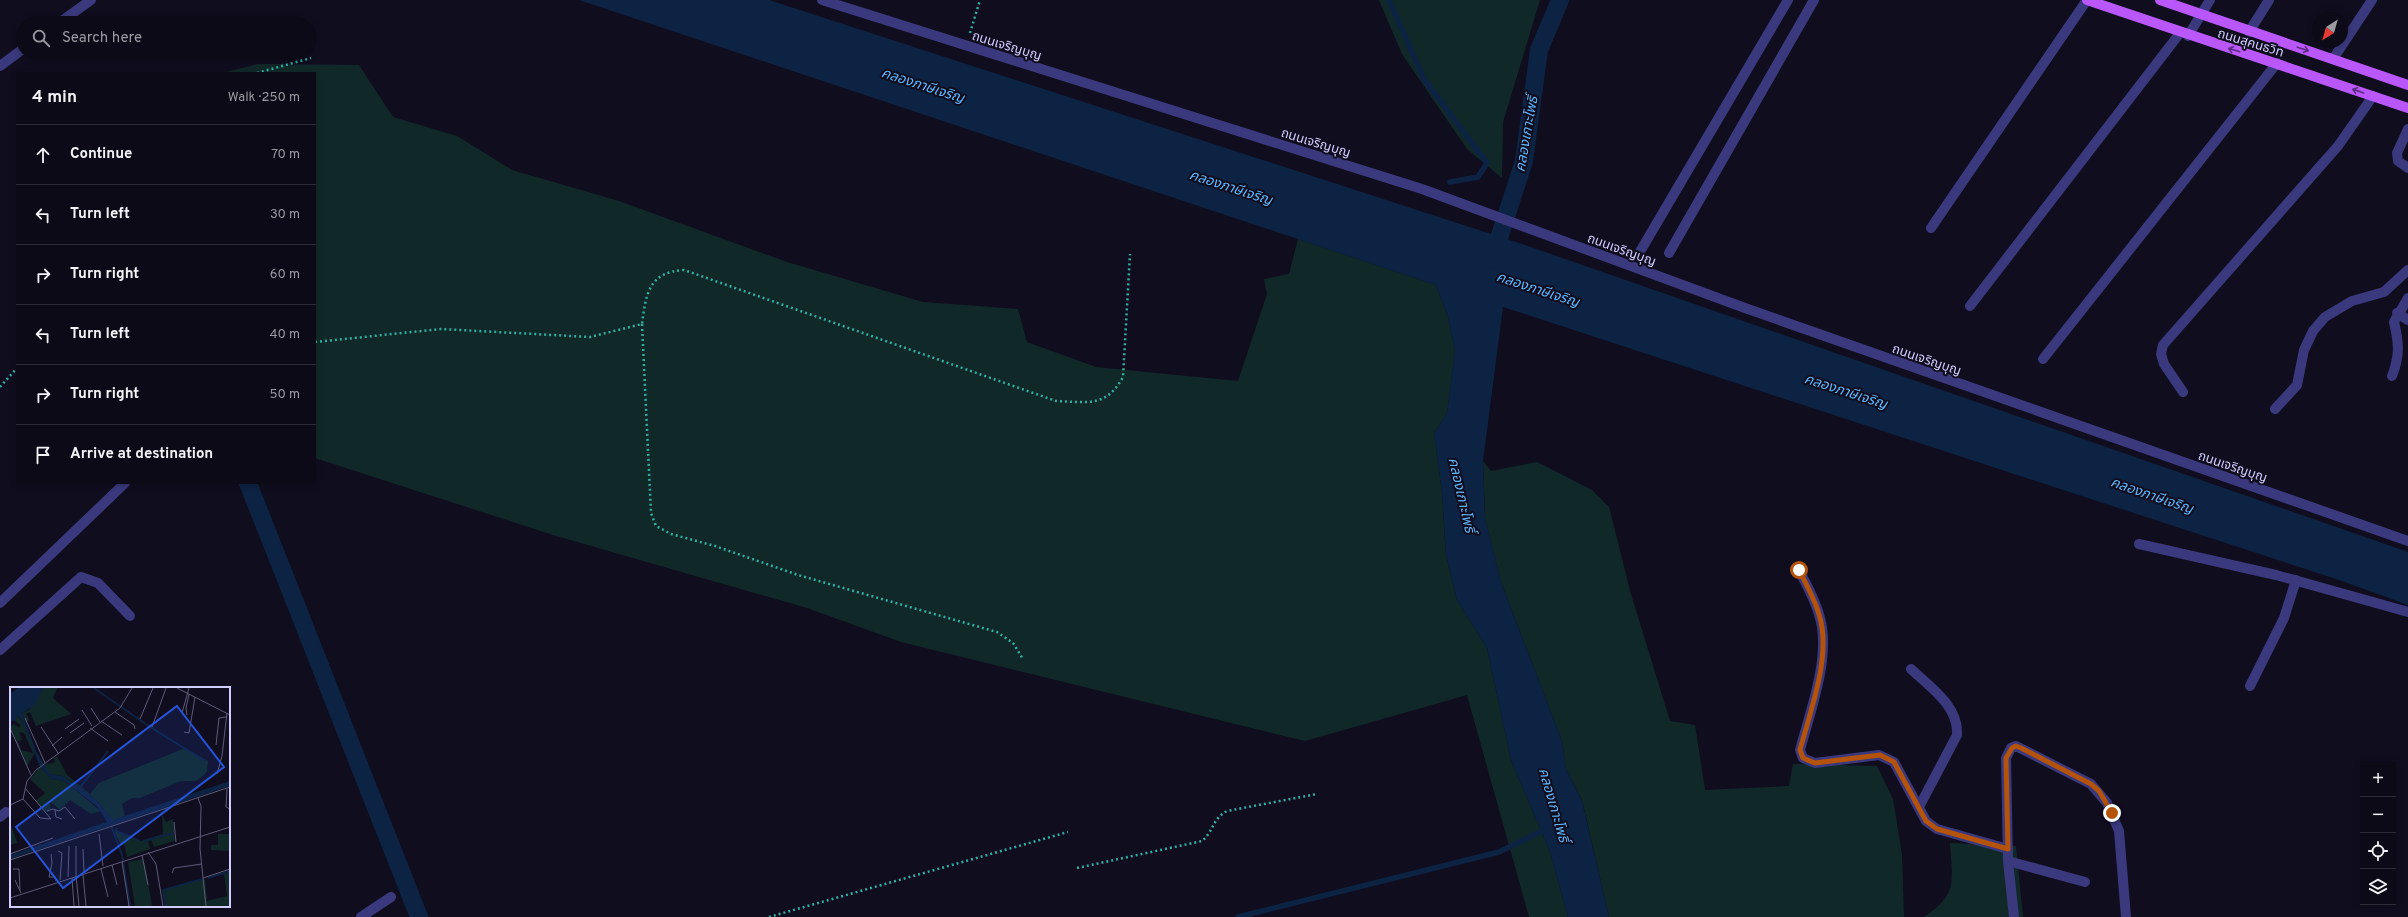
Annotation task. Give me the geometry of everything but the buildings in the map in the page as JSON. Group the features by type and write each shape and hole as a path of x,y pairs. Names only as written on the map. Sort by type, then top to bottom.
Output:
{"main road":[{"name":"ถนนสุคนธวิท","path":"2087,0 2184,34 2277,63 2408,108"},
{"name":"ถนนสุคนธวิท","path":"2160,0 2249,32 2408,85"}],"street":[{"path":"69,16 91,0"},
{"name":"ถนนเจริญบุญ","path":"822,0 1422,189 1745,308 2408,541"},
{"path":"1638,254 1788,0"},
{"path":"1669,253 1814,0"},
{"path":"1931,228 2087,0"},
{"path":"1970,306 2201,14 2210,0"},
{"path":"2249,32 2269,0"},
{"path":"2333,59 2372,0"},
{"path":"0,66 16,54"},
{"path":"2043,359 2277,63"},
{"path":"2184,392 2164,364 2160,354 2163,345 2338,146 2373,96"},
{"path":"2408,129 2397,153 2398,161 2408,168"},
{"path":"2275,409 2297,385 2304,350 2313,331 2325,317 2352,301 2384,292 2408,270"},
{"path":"2392,376 2399,354 2400,345 2394,322 2397,313 2408,298"},
{"path":"2397,313 2408,320"},
{"path":"0,603 124,484"},
{"path":"2139,544 2296,580 2408,612"},
{"path":"1799,570 1815,600 1822,632 1820,673 1800,750 1803,758 1815,763 1880,755 1887,758 1894,762 1926,821 1937,829 2008,849"},
{"path":"0,650 81,577 98,583 130,616"},
{"path":"2250,686 2284,618 2296,580"},
{"path":"1911,669 1948,705 1955,715 1958,724 1957,735 1918,807"},
{"path":"2014,917 2008,861 2006,758 2012,748 2016,746 2091,784 2107,803 2119,831 2126,917"},
{"path":"2008,861 2085,882"},
{"path":"361,917 391,897"}],"path":[{"path":"971,47 970,31 980,0"},
{"path":"261,72 304,60"},
{"path":"1023,659 1013,643 996,632 798,575 715,546 671,534 656,526 651,513 642,324 645,301 654,281 669,271 684,270 1056,401 1082,402 1102,400 1115,392 1123,377 1130,254"},
{"path":"316,342 441,329 590,337 642,324"},
{"path":"0,386 16,369"},
{"path":"1077,868 1202,841 1208,836 1218,815 1227,811 1317,794"},
{"path":"770,917 1068,832"}],"green space":[{"path":"1379,0 1540,0 1503,122 1502,178 1467,149 1402,54"},
{"path":"258,64 359,65 393,117 457,136 512,170 619,201 787,262 923,302 1018,309 1027,342 1096,367 1238,381 1267,294 1264,279 1289,274 1298,239 1436,285 1448,317 1455,350 1447,414 1434,433 1442,493 1446,555 1457,600 1487,648 1511,760 1550,852 1568,917 1529,917 1467,695 1305,741 901,642 807,608 553,535 316,458 316,72 226,72"},
{"path":"1483,461 1491,471 1537,462 1592,490 1609,507 1630,591 1670,721 1695,725 1705,790 1789,786 1793,764 1877,766 1893,799 1902,855 1904,917 1609,917 1582,800 1566,769 1562,741 1501,582 1485,518"},
{"path":"1950,843 2016,846 2023,917 1924,917 1943,901 1951,885 1952,867"}],"water":[{"name":"คลองภาษีเจริญ","path":"579,0 769,0 1525,245 2408,552 2408,605 2342,581 1503,307 1483,461 1485,518 1501,582 1562,741 1566,769 1582,801 1609,917 1568,917 1550,852 1511,760 1487,648 1457,600 1446,555 1442,493 1434,433 1447,414 1455,350 1448,317 1436,285"}],"waterway":[{"path":"1389,0 1424,79 1487,163 1478,177 1450,182"},
{"name":"คลองเกาะโพธิ์","path":"1492,260 1524,161 1539,50 1560,0"},
{"path":"248,484 419,917"},
{"path":"1238,917 1499,852 1548,828"}],"route":[{"path":"1799,570 1815,600 1821,619 1822,632 1820,673 1800,750 1803,758 1809,762 1815,763 1880,755 1887,758 1894,762 1926,821 1937,829 2008,849 2006,758 2008,752 2016,746 2091,784 2099,791 2112,813"}]}
